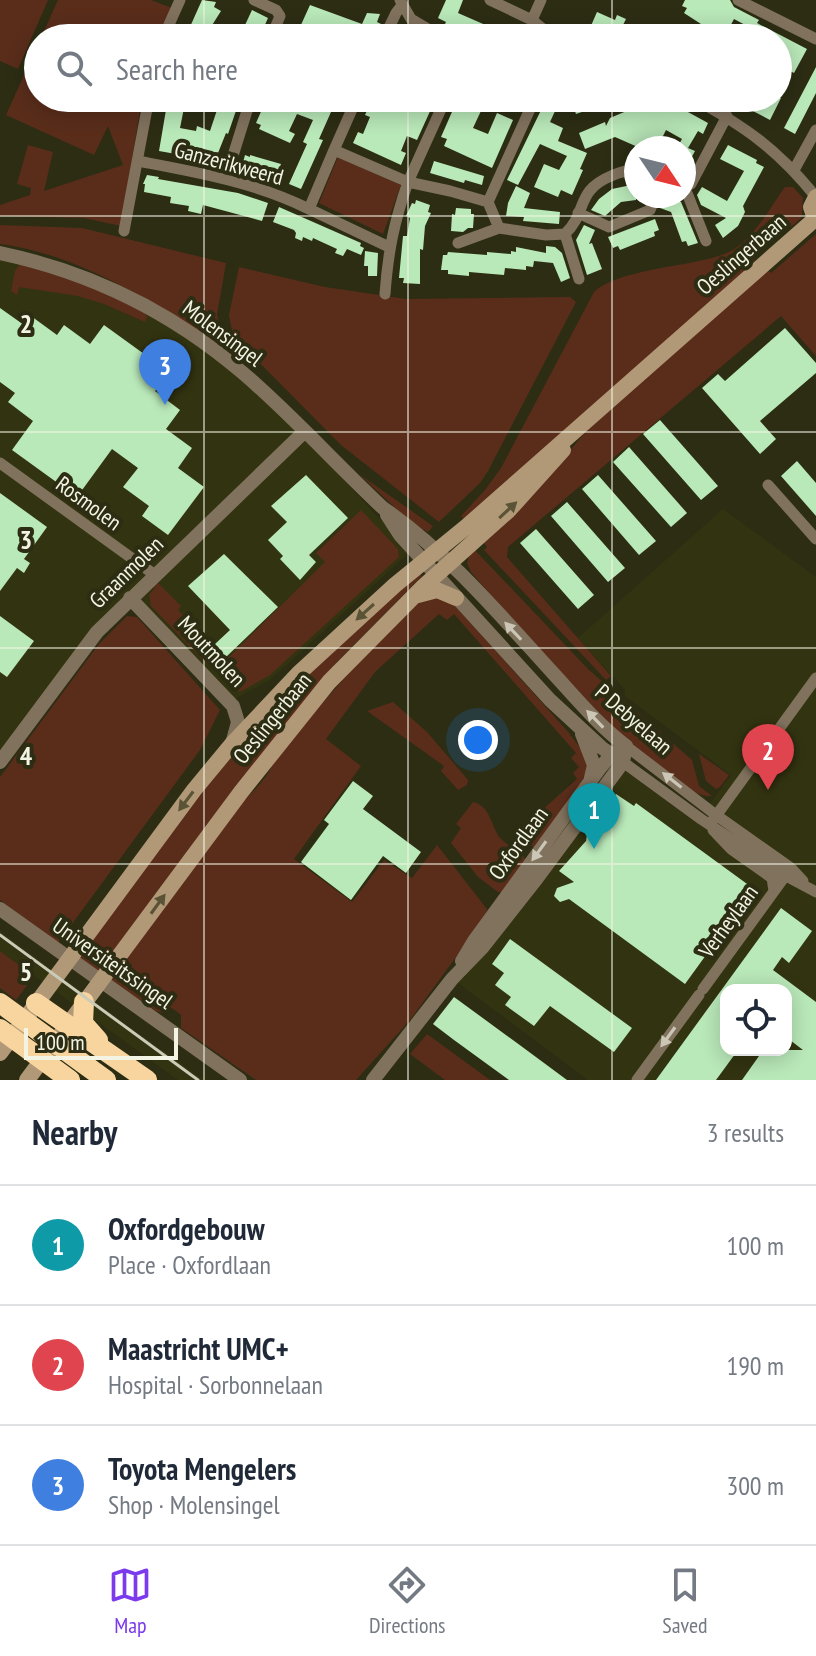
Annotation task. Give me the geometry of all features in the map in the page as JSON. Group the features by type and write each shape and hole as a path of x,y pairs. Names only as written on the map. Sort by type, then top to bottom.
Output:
{"highway":[{"path":"37,1002 74,1018 107,1053 147,1080"},
{"path":"0,1003 106,1080"},
{"path":"0,1029 70,1080"}],"main road":[{"path":"815,220 811,207 816,197"},
{"name":"Oeslingerbaan","path":"27,1080 241,792 357,651 436,575 444,556 589,418 815,220"},
{"name":"Oeslingerbaan","path":"0,1053 79,943 232,744 298,674 376,602 424,562 444,556"},
{"path":"413,597 432,589 445,591 456,598"}],"street":[{"path":"254,0 276,10 280,16 277,24"},
{"path":"490,0 537,24"},
{"path":"532,20 541,0"},
{"path":"738,0 786,24"},
{"path":"168,24 177,1"},
{"path":"391,24 401,2 418,24"},
{"path":"792,27 816,39"},
{"path":"124,231 147,112"},
{"path":"226,178 247,112"},
{"path":"309,209 351,112"},
{"path":"385,294 389,247 395,221 408,182 440,112"},
{"path":"499,228 488,202 529,112"},
{"path":"719,112 757,136 794,170 816,197"},
{"path":"696,175 727,116"},
{"path":"794,170 816,130"},
{"path":"334,150 408,182 488,202"},
{"name":"Ganzerikweerd","path":"138,161 226,178 287,198 389,247"},
{"path":"579,279 565,234 585,196 596,183 624,171"},
{"path":"578,213 609,227 651,208"},
{"path":"693,208 706,241"},
{"path":"458,243 499,228 546,235 565,234"},
{"name":"Molensingel","path":"0,253 74,272 163,315 240,369 383,508 444,556"},
{"name":"Graanmolen","path":"0,762 85,645 304,432"},
{"name":"Rosmolen","path":"0,463 155,575"},
{"path":"768,485 816,539"},
{"name":"Molensingel","path":"383,508 400,535 436,575"},
{"name":"P Debyelaan","path":"444,556 597,722 713,820"},
{"name":"P Debyelaan","path":"436,575 581,730 617,758 813,890"},
{"name":"Moutmolen","path":"130,598 235,709 238,722 232,744"},
{"path":"774,892 772,878 722,841 713,820 816,678"},
{"path":"581,730 594,765 589,783"},
{"name":"Oxfordlaan","path":"505,909 626,746"},
{"name":"Oxfordlaan","path":"373,1080 452,979 482,948 589,783 617,758"},
{"name":"Verheylaan","path":"637,1080 788,872"},
{"name":"Universiteitssingel","path":"0,909 240,1080"}],"shaded area":[{"path":"0,0 48,0 38,24 24,24 24,55 18,69 0,61"},
{"path":"58,0 151,0 172,8 165,24 47,24"},
{"path":"24,75 24,112 140,112 121,226 84,218 0,216 0,205 30,195 31,188 17,184 28,145 53,152 44,191 123,165 108,126 94,155 6,115"},
{"path":"338,157 401,185 383,234 319,203"},
{"path":"785,187 793,187 803,198 799,220 755,254 747,272 464,519 461,516 501,468 594,292 606,284 638,273 727,253 752,233"},
{"path":"0,225 82,228 226,263 217,315 225,343 222,348 144,298 89,270 30,250 0,244"},
{"path":"816,234 816,356 781,316 508,547 507,557 611,676 606,680 484,550 487,547 481,539 552,472 593,423 755,279 769,271 771,273"},
{"path":"0,258 25,262 168,323 243,376 308,441 410,552 270,680 235,699 138,599 77,653 0,757"},
{"path":"19,265 49,271 100,291 145,313 145,322 78,296 19,287 17,295 11,291"},
{"path":"239,267 325,287 406,299 570,297 576,302 488,471 480,483 439,522 341,445 233,336 229,315"},
{"path":"359,474 433,526 428,532 423,529 421,532"},
{"path":"723,509 816,577 816,1080 588,1080 458,983 624,770 696,822 731,775 625,696 625,690 578,638"},
{"path":"361,510 398,549 399,557 270,675 240,692 203,660 151,606 149,595 158,583 181,606 178,610 226,660 325,562 316,553"},
{"path":"472,547 588,669 692,760 699,786 712,796 690,790 660,769 587,701 471,572 467,563"},
{"path":"419,572 422,576 337,662 98,974 77,960 184,811 270,709"},
{"path":"431,595 451,601 569,733 587,757 587,777 537,850 518,836 522,828 577,779 573,773 579,767 571,758 576,753 454,614 447,620 439,614 375,672 326,739 361,766 294,859 352,902 384,860 412,878 437,845 487,909 486,916 410,1020 356,1080 256,1080 181,1028 181,1015 172,1008 163,1013 156,1011 110,982 236,807 266,776 278,753 365,655 419,602"},
{"path":"127,616 137,617 220,710 200,750 58,943 0,900 0,777 99,644"},
{"path":"393,702 427,732 468,780 467,785 458,790 441,771 444,766 367,711"},
{"path":"699,754 729,775 720,787 716,789 706,781"},
{"path":"473,802 487,812 500,838 525,859 502,892 478,877 451,843 461,828 456,824"},
{"path":"0,931 204,1080 178,1080 0,951"},
{"path":"0,951 34,976 16,1000 0,988"},
{"path":"427,1034 490,1080 445,1080 410,1054"}],"building":[{"path":"202,0 216,2 214,7 221,11 213,24 191,24"},
{"path":"446,0 463,0 458,13 483,24 445,24 438,18"},
{"path":"685,0 730,0 734,7 759,20 759,24 743,24 734,19 731,24 701,24 684,13 687,8 682,6"},
{"path":"310,5 362,24 301,24"},
{"path":"252,10 268,18 265,24 246,24"},
{"path":"597,12 615,20 617,15 626,19 624,24 592,24"},
{"path":"367,13 380,14 377,22 381,24 362,24"},
{"path":"792,41 807,49 792,72"},
{"path":"816,67 816,93 795,134 784,128"},
{"path":"166,112 183,112 180,128 196,131 197,126 210,131 216,112 236,112 214,163 176,151 176,154 159,151"},
{"path":"261,112 331,112 319,139 323,140 301,189 289,184 307,144 303,142 313,120 297,114 289,131 295,134 290,143 259,129 261,125 256,123"},
{"path":"366,112 430,112 417,140 407,136 401,151 406,153 401,165 353,143 358,132 363,134 370,117 365,115"},
{"path":"452,112 480,112 473,128 488,134 497,113 513,120 492,168 444,146 447,139 441,137"},
{"path":"540,112 555,112 550,122 563,128 558,141 587,153 572,195 561,190 558,197 534,187 544,164 559,170 567,156 540,144 518,185 507,180"},
{"path":"624,112 688,112 708,123 703,134 698,131 695,136 677,136 666,130 663,136 624,136 624,141 615,137 585,149 579,133 605,122 606,126 610,118"},
{"path":"755,112 774,112 770,120"},
{"path":"728,145 764,167 743,206 745,212 738,226 723,238 715,225 726,218 701,205 697,195 702,187 727,201 744,171 720,159"},
{"path":"245,155 281,164 278,173 268,169 265,178 241,170"},
{"path":"434,161 484,176 482,185 430,173"},
{"path":"147,175 238,193 268,203 262,221 203,205 201,214 188,211 189,206 170,203 171,197 144,192"},
{"path":"516,186 530,193 524,208 560,212 559,224 523,221 524,217 506,216"},
{"path":"624,186 624,202 605,216 591,210 599,199 612,189"},
{"path":"416,200 430,205 428,212 431,213 425,226 423,250 420,249 420,284 403,283 404,278 399,278 403,236 407,236 410,218 406,216"},
{"path":"279,207 361,243 360,246 364,248 361,255 347,249 343,256 335,253 337,249 313,238 312,241 303,237 302,241 295,238 294,230 273,222"},
{"path":"456,208 471,209 471,214 474,214 473,228 463,232 451,231 452,214 455,215"},
{"path":"660,208 683,208 698,243 688,246 686,241 682,242 671,212"},
{"path":"655,219 659,230 654,232 655,236 620,250 618,246 613,248 608,237"},
{"path":"584,225 595,230 589,244 592,243 602,269 587,275 576,240"},
{"path":"546,246 555,247 562,253 570,278 561,282 553,263 534,261 533,267 526,266 526,270 505,268 504,275 469,272 469,276 448,274 448,270 441,270 443,255 448,252 511,254 511,251 516,252 516,247 546,253"},
{"path":"365,251 378,253 377,276 368,276 368,266 364,266"},
{"path":"0,308 24,325 31,316 57,335 64,325 90,344 104,325 169,372 155,391 180,410 166,429 192,448 178,468 204,487 168,535 142,516 149,506 123,487 138,468 112,449 77,497 12,450 33,421 8,402 15,393 0,382"},
{"path":"785,328 816,363 816,373 760,421 776,439 760,454 702,388 718,374 725,381"},
{"path":"660,420 718,486 701,500 643,434"},
{"path":"629,447 687,513 671,527 613,462"},
{"path":"797,461 816,483 816,516 781,476"},
{"path":"306,475 348,518 309,555 316,562 300,580 280,559 283,556 268,540 287,522 271,506"},
{"path":"598,475 656,541 639,555 582,489"},
{"path":"0,493 47,527 24,559 30,563 24,573 17,568 0,591"},
{"path":"567,502 625,568 608,582 551,516"},
{"path":"536,529 594,595 578,609 520,543"},
{"path":"224,554 278,607 226,657 214,645 230,630 188,586"},
{"path":"0,616 34,641 7,677 0,672"},
{"path":"353,781 373,796 363,809 421,852 406,873 383,856 351,900 301,862 329,824 324,820"},
{"path":"616,794 634,806 636,803 754,889 685,984 569,899 560,902 554,896 557,888 574,882 559,871 586,841 587,834 596,828"},
{"path":"781,908 812,931 789,963 782,957 773,970 792,984 726,984"},
{"path":"510,939 632,1028 614,1052 550,1006 534,1026 505,1005 511,997 495,985 504,973 492,964"},
{"path":"792,984 816,1002 816,1080 742,1080 759,1056 792,1056 792,1050 803,1050 792,1042"},
{"path":"720,992 720,1056 734,1056 716,1080 656,1080"},
{"path":"454,997 567,1080 509,1080 454,1040 433,1024"}],"railway":[{"path":"0,935 198,1080"}],"place":[{"name":"Toyota Mengelers","path":"165,405"},
{"name":"Maastricht UMC+","path":"768,790"},
{"name":"Oxfordgebouw","path":"594,849"}]}
